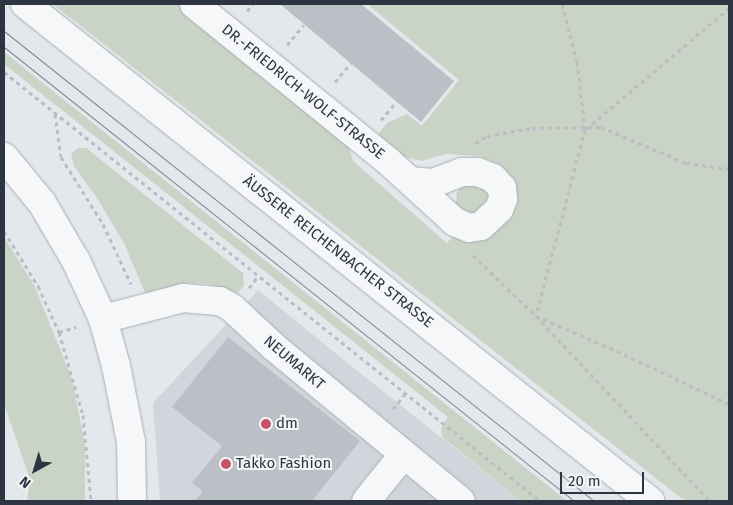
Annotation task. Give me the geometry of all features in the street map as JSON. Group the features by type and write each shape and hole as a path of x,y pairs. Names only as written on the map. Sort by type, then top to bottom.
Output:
{"street":[{"name":"ÄUSSERE REICHENBACHER STRASSE","path":"25,4 650,501"},
{"name":"DR.-FRIEDRICH-WOLF-STRASSE","path":"194,4 411,181"},
{"path":"4,157 42,203 76,260 103,319 116,366 131,442 132,501"},
{"name":"NEUMARKT","path":"103,319 182,298 220,301 232,308 274,347 461,501"},
{"path":"366,501 404,454"}],"path":[{"path":"536,316 585,129 577,62 562,4"},
{"path":"585,129 729,8"},
{"path":"4,72 540,501"},
{"path":"55,114 61,157 103,224 142,308"},
{"path":"520,130 532,128 585,129 601,127 686,163 729,169"},
{"path":"4,231 38,286 62,340 83,414 90,501"},
{"path":"467,250 536,316 710,501"},
{"path":"536,316 729,404"}],"shaded area":[{"path":"258,290 521,501 160,501 153,403"}],"green space":[{"path":"53,4 180,4 349,148 353,161 447,243 455,234 485,238 495,232 513,211 516,196 512,180 498,164 478,156 445,154 422,161 398,155 376,137 387,123 407,114 422,126 459,80 367,4 729,4 729,501 687,501 681,498"},
{"path":"4,52 567,501 521,501 442,437 441,428 448,417 4,64"},
{"path":"78,148 86,148 243,273 244,285 238,293 209,284 190,283 145,293 124,243 97,198 74,166 71,154"},
{"path":"470,181 488,191 490,197 490,203 473,216 458,208 456,203 457,192 460,187"},
{"path":"4,237 34,285 72,379 85,445 85,501 27,501 30,479 4,404"}],"building":[{"path":"280,4 361,4 454,81 421,122"},
{"name":"dm","path":"228,337 360,441 312,501 195,501 203,491 192,483 222,446 172,407"}],"tram line":[{"path":"4,31 594,501"},
{"path":"4,47 574,501"}],"place":[{"name":"dm","path":"266,424"},
{"name":"Takko Fashion","path":"226,464"}]}
